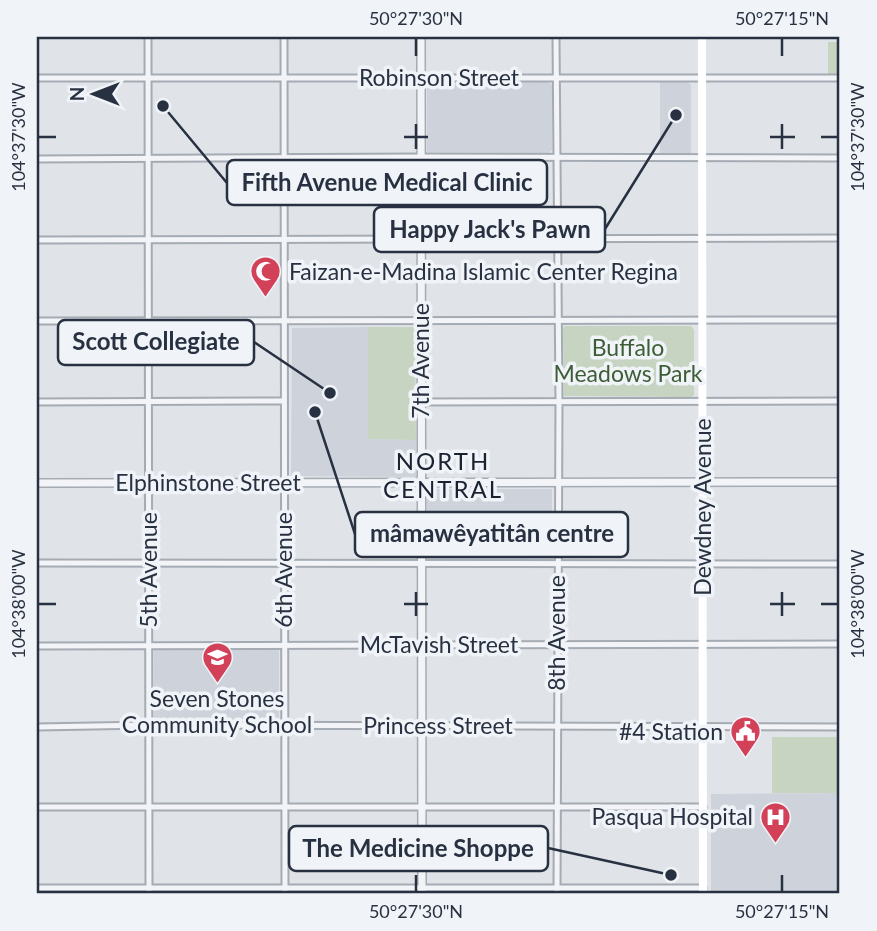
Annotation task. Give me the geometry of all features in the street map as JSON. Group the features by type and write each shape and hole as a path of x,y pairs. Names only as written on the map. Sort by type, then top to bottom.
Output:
{"main road":[{"name":"Dewdney Avenue","path":"702,37 703,891"}],"street":[{"name":"5th Avenue","path":"148,37 149,891"},
{"name":"6th Avenue","path":"284,37 285,891"},
{"name":"7th Avenue","path":"421,37 422,891"},
{"name":"8th Avenue","path":"556,37 559,401 557,891"},
{"name":"Robinson Street","path":"37,78 840,78"},
{"path":"37,159 840,158"},
{"path":"37,240 840,238"},
{"path":"37,321 840,320"},
{"path":"37,401 284,401"},
{"path":"421,402 840,401"},
{"name":"Elphinstone Street","path":"37,483 840,482"},
{"path":"37,564 840,564"},
{"name":"McTavish Street","path":"37,646 840,644"},
{"name":"Princess Street","path":"37,727 840,727"},
{"path":"37,807 703,807"},
{"path":"37,888 149,891 703,891"}],"shaded area":[{"path":"548,82 552,85 552,150 549,153 427,152 427,84"},
{"path":"660,82 688,82 691,85 691,154 660,154"},
{"path":"368,327 369,439 416,440 416,477 291,476 292,328"},
{"path":"427,489 552,489 552,559 427,559"},
{"name":"Seven Stones Community School","path":"154,650 279,650 279,720 154,720"},
{"name":"Pasqua Hospital","path":"840,793 840,894 711,894 711,794"}],"green space":[{"path":"828,42 840,42 840,74 828,74"},
{"name":"Buffalo Meadows Park","path":"565,326 691,326 694,330 694,395 564,396"},
{"path":"368,327 415,327 416,440 368,439"},
{"path":"772,737 840,737 840,793 772,793"}],"place":[{"name":"Fifth Avenue Medical Clinic","path":"163,106"},
{"name":"Happy Jack's Pawn","path":"676,115"},
{"name":"Faizan-e-Madina Islamic Center Regina","path":"266,299"},
{"name":"Scott Collegiate","path":"330,393"},
{"name":"mâmawêyatitân centre","path":"315,412"},
{"name":"Seven Stones Community School","path":"217,685"},
{"name":"#4 Station","path":"746,759"},
{"name":"Pasqua Hospital","path":"776,844"},
{"name":"The Medicine Shoppe","path":"671,875"}],"district":[{"name":"NORTH CENTRAL","path":"443,476"}]}
